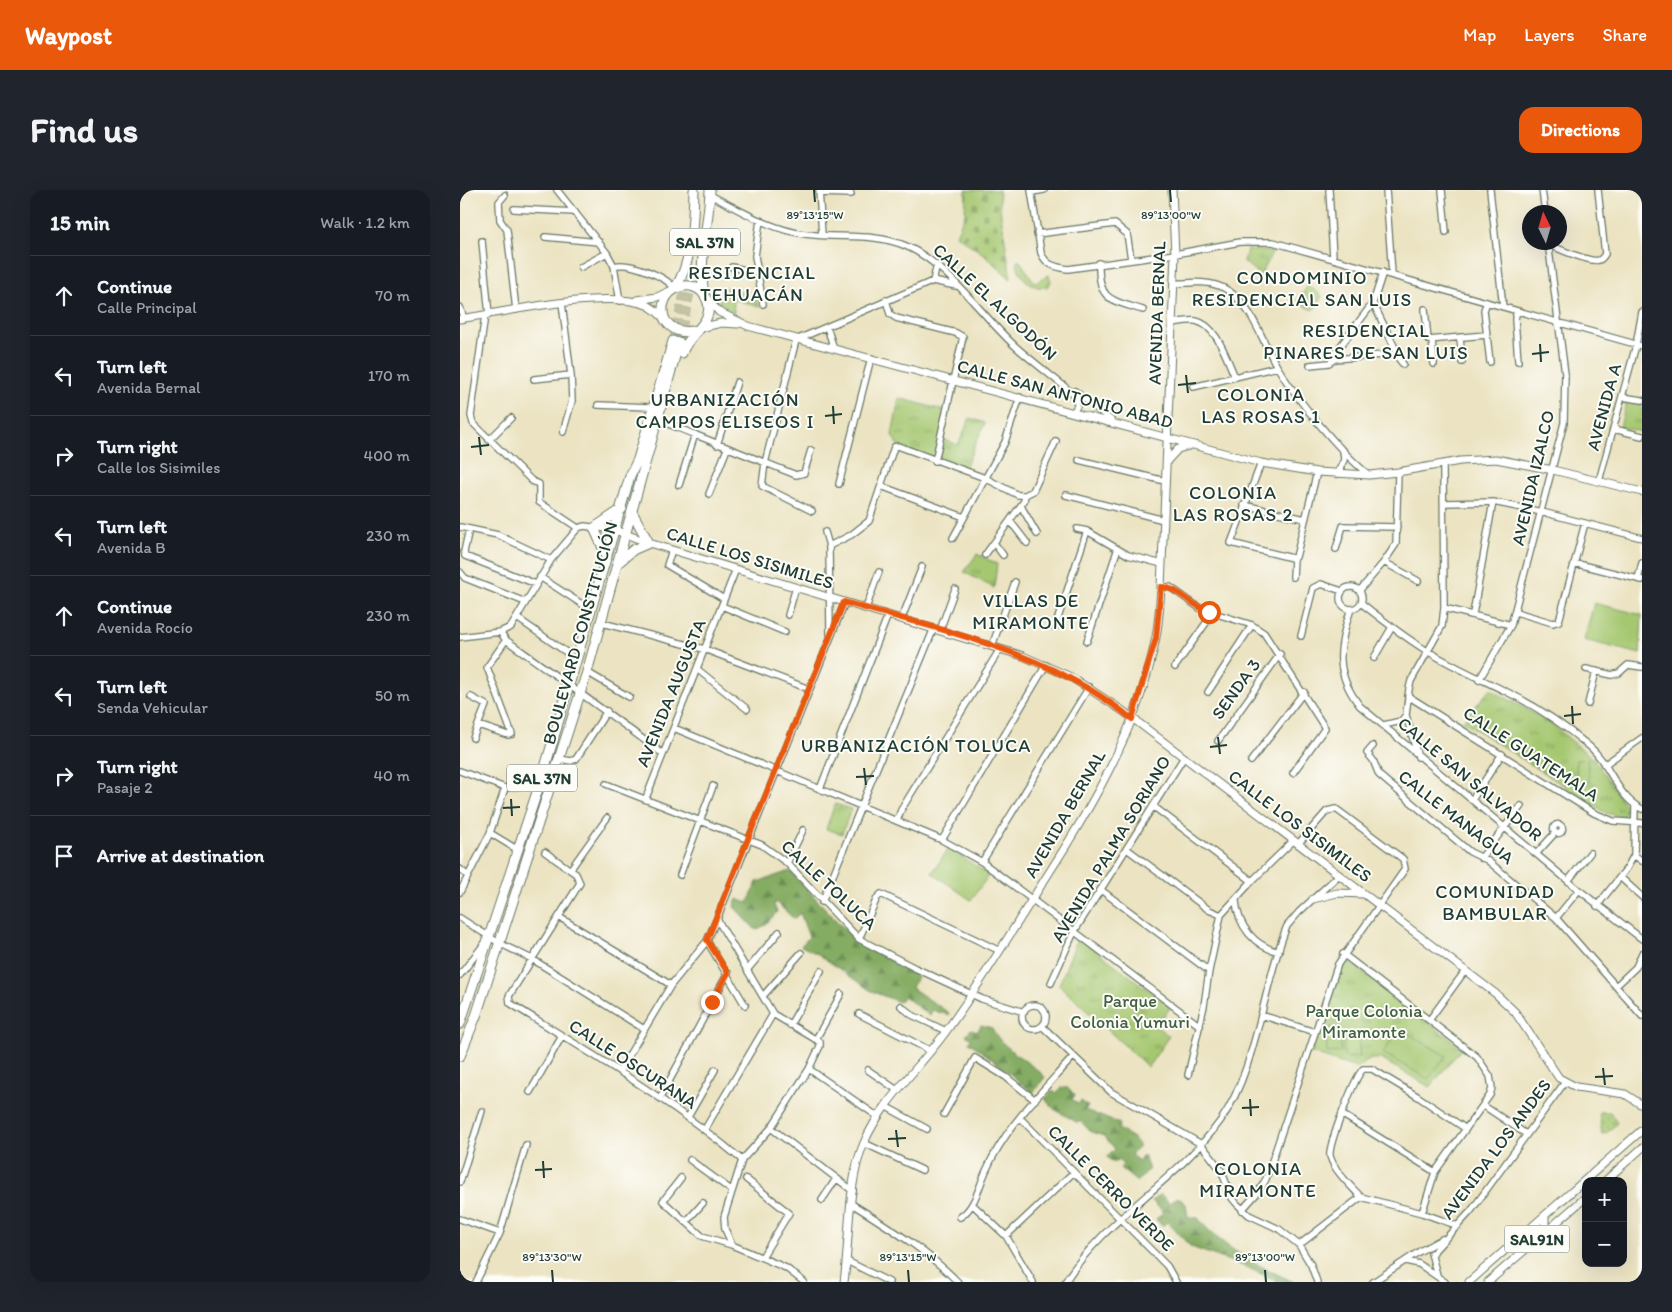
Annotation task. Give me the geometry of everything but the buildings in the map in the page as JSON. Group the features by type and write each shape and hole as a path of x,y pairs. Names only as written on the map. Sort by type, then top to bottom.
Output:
{"highway":[{"name":"SAL 37N","path":"666,321 663,303 674,289 684,271 691,235 694,190"},
{"name":"SAL 37N","path":"700,190 691,276 709,192"},
{"name":"SAL 37N","path":"697,329 708,316 709,308 705,296 702,264 709,192"},
{"path":"674,289 688,286 697,289 705,296"},
{"path":"666,321 680,331 697,329"},
{"name":"BOULEVARD CONSTITUCIÓN","path":"460,1024 540,783 622,509 668,342 666,321"},
{"name":"BOULEVARD CONSTITUCIÓN","path":"460,1056 476,1016 560,758 602,623 625,533 684,346 697,329"},
{"name":"BOULEVARD CONSTITUCIÓN","path":"630,476 638,459 676,342 645,460 643,475"},
{"path":"607,557 594,528 622,509"},
{"path":"618,562 633,550 649,543 632,512"}],"main road":[{"name":"AVENIDA BERNAL","path":"844,1282 856,1167 864,1143 877,1116 946,1031 1000,952 1106,780 1132,719 1156,638 1161,587 1175,254 1172,190"},
{"path":"462,319 562,303 590,300 623,301 657,298 674,289"},
{"name":"CALLE SAN ANTONIO ABAD","path":"705,296 719,312 748,326 1112,421 1261,463 1317,472 1369,475 1443,464 1496,459 1553,470 1642,492"},
{"path":"623,301 650,306 666,321"},
{"name":"CALLE SAN ANTONIO ABAD","path":"697,329 721,323 748,326"},
{"path":"1166,464 1178,449 1196,444"},
{"name":"CALLE LOS SISIMILES","path":"615,530 649,543 996,648 1046,665 1088,687 1184,757 1496,994 1515,1012 1553,1071 1565,1082"},
{"path":"1314,899 1337,893 1364,894"},
{"path":"1565,1082 1576,1087 1625,1094 1642,1105"},
{"name":"SAL91N","path":"1469,1282 1642,1130"},
{"path":"1609,1177 1642,1148"},
{"name":"SAL91N","path":"1488,1282 1582,1200"},
{"path":"1526,1248 1528,1240 1545,1225 1545,1216"}],"street":[{"path":"557,190 607,253 614,266 623,301"},
{"path":"1044,190 1032,191 1037,234 1044,259 1054,267 1068,268 1175,254 1244,241 1273,242 1332,257 1639,345"},
{"path":"1329,190 1332,257"},
{"path":"1386,190 1392,274"},
{"path":"1442,190 1446,232"},
{"path":"1490,190 1503,307"},
{"path":"1542,190 1544,205"},
{"path":"1561,250 1593,261 1600,260 1605,254 1598,190"},
{"path":"822,235 819,191 851,194"},
{"name":"CALLE EL ALGODÓN","path":"709,192 760,220 803,234 865,237 895,242 916,251 936,265 1015,346 1059,380 1078,399 1074,411"},
{"path":"505,195 499,202 500,220 507,230 516,310"},
{"path":"514,209 575,212"},
{"path":"760,220 755,256 763,304"},
{"path":"1037,234 1115,224 1127,234 1131,259"},
{"path":"545,237 599,242"},
{"path":"482,241 487,315 471,416 473,423 532,482 539,484 539,502 578,528"},
{"name":"AVENIDA IZALCO","path":"1479,680 1511,626 1516,612 1564,423 1566,402 1565,374 1549,250"},
{"path":"582,267 607,253"},
{"path":"1099,263 1098,282 1102,292 1120,303 1143,310"},
{"path":"614,266 623,264 634,267 664,279 674,289"},
{"path":"933,281 936,265"},
{"path":"732,266 758,273"},
{"path":"1335,358 1336,352 1373,303 1383,272"},
{"path":"812,511 764,489 762,482 765,463 796,340 933,281 956,286"},
{"path":"1173,284 1211,284 1228,290 1245,306 1277,367 1299,399 1369,475"},
{"path":"886,300 890,314 896,318 956,333 963,337 935,461"},
{"path":"1487,302 1484,309 1490,362"},
{"path":"562,303 571,375 572,402 563,432"},
{"path":"1373,303 1396,350 1395,354 1403,364"},
{"path":"460,307 462,319"},
{"path":"1425,309 1434,364"},
{"path":"1517,311 1515,319 1518,360"},
{"name":"AVENIDA A","path":"1599,481 1622,397 1639,345 1642,312"},
{"path":"1173,323 1196,321 1206,325 1214,334 1235,377"},
{"path":"827,327 834,349"},
{"path":"1430,340 1486,335"},
{"path":"1460,337 1462,362"},
{"path":"1310,365 1329,363 1335,358 1395,354"},
{"path":"839,484 870,358"},
{"path":"1193,387 1277,367"},
{"path":"534,379 571,375"},
{"name":"CALLE EL ALGODÓN","path":"1059,380 1063,381 1112,421"},
{"path":"717,445 737,382"},
{"path":"953,538 1005,442 1020,397"},
{"path":"1622,397 1642,400"},
{"path":"598,405 649,407"},
{"path":"489,440 511,418"},
{"path":"661,421 727,449 801,476 804,473 811,450"},
{"path":"1614,429 1642,436"},
{"path":"679,484 695,434"},
{"path":"829,546 851,535 869,521 894,447 898,446 985,478 1018,495 1025,495 1032,491 1056,441"},
{"path":"709,494 727,449"},
{"path":"1337,474 1343,465 1344,450"},
{"path":"1079,460 1165,481"},
{"path":"1261,463 1230,542 1231,544 1295,558"},
{"path":"1418,757 1406,714 1411,681 1442,626 1444,608 1443,464"},
{"path":"1293,577 1295,558 1317,472"},
{"path":"1360,590 1384,562 1396,544 1398,472"},
{"path":"881,486 964,517"},
{"path":"985,555 1021,506 1025,495"},
{"path":"1066,495 1164,520"},
{"path":"1444,503 1494,502 1542,512 1642,538"},
{"path":"1473,614 1494,502"},
{"path":"1244,505 1305,519"},
{"path":"1021,506 1037,534"},
{"path":"1010,521 1027,543"},
{"path":"1516,612 1553,623 1558,621 1585,523"},
{"path":"461,636 500,632 512,626 551,560 578,528 584,526 615,530"},
{"path":"1336,549 1343,526 1397,527"},
{"path":"460,527 498,536 551,560"},
{"path":"469,529 464,552 465,556 536,584"},
{"path":"1077,529 1087,531 1117,551 1162,564"},
{"path":"1054,627 1087,531"},
{"path":"824,532 829,546 830,638"},
{"path":"994,543 1003,555"},
{"path":"672,550 667,565 724,599"},
{"path":"1087,641 1117,551"},
{"path":"1384,562 1418,581"},
{"path":"1574,564 1640,580 1642,563"},
{"path":"902,618 922,567"},
{"name":"AVENIDA AUGUSTA","path":"646,798 736,568"},
{"path":"460,572 465,578 525,602"},
{"path":"866,608 879,572"},
{"path":"540,577 591,610"},
{"path":"897,821 901,810 996,648 1015,582"},
{"path":"1301,636 1313,588 1321,584 1342,592"},
{"path":"1349,586 1360,590 1363,596 1361,603 1351,609 1342,604 1342,592 1349,586"},
{"path":"788,615 796,587"},
{"path":"1161,587 1171,587 1194,605 1213,613 1252,625 1267,636 1280,654 1324,726 1324,730 1293,773"},
{"path":"822,902 955,589"},
{"path":"620,1070 671,985 707,940 750,839 844,602"},
{"path":"1361,603 1428,652 1479,680 1507,692 1554,720 1591,747 1635,806 1642,810"},
{"path":"722,606 785,632"},
{"path":"1444,608 1473,614 1511,626"},
{"name":"CALLE SAN SALVADOR","path":"1351,609 1341,644 1342,676 1349,693 1360,706 1384,725 1418,757 1506,828 1578,890 1642,940"},
{"path":"1175,667 1213,613"},
{"path":"820,788 888,615"},
{"path":"518,618 566,652"},
{"path":"602,623 704,649 809,689"},
{"path":"1208,692 1252,625"},
{"path":"1374,658 1392,626"},
{"path":"500,632 506,640 570,686 579,695 607,711 663,754"},
{"path":"478,726 508,736 512,734 487,667 506,640"},
{"name":"SENDA 3","path":"1218,741 1280,654"},
{"path":"942,840 1046,665"},
{"path":"1586,669 1612,675 1619,673 1628,665 1642,667"},
{"path":"697,669 747,709"},
{"path":"1588,704 1596,671"},
{"path":"587,672 629,697"},
{"path":"982,862 1088,687"},
{"path":"1251,761 1304,692"},
{"name":"CALLE GUATEMALA","path":"1408,696 1594,813 1613,821 1634,824 1642,823"},
{"path":"471,697 486,706 473,738"},
{"path":"560,758 571,761 576,759 607,711"},
{"path":"1384,725 1401,721 1406,714"},
{"path":"674,728 942,840 982,862 1200,1026"},
{"path":"1604,765 1642,738"},
{"name":"CALLE MANAGUA","path":"1373,746 1367,753 1373,760 1379,775 1470,852 1481,858 1556,918 1642,1016"},
{"path":"1472,800 1502,754"},
{"name":"AVENIDA PALMA SORIANO","path":"1051,983 1074,932 1184,757"},
{"path":"460,771 504,788 540,783"},
{"name":"CALLE TOLUCA","path":"606,784 762,844 787,863 822,902 859,938 915,968 972,994 1024,1012"},
{"path":"680,875 713,786"},
{"path":"460,892 490,833 504,788"},
{"path":"1153,806 1252,881"},
{"path":"1481,858 1506,828 1521,806"},
{"path":"1598,906 1620,878 1634,854 1635,806"},
{"path":"1188,1075 1200,1026 1221,915 1236,901 1252,881 1296,842 1327,811 1336,809 1403,859 1404,873 1343,954 1334,973 1266,1179 1259,1191 1242,1210"},
{"path":"570,870 607,818"},
{"path":"787,863 803,830"},
{"path":"490,833 518,850"},
{"path":"1536,854 1555,833"},
{"path":"1127,849 1209,910 1221,915"},
{"path":"532,959 580,883 576,874 545,852"},
{"path":"1568,881 1590,853"},
{"path":"1634,854 1642,861"},
{"path":"460,869 468,876"},
{"path":"1065,1282 1087,1252 1200,1144 1220,1121 1233,1101 1289,922 1339,875"},
{"path":"1620,878 1642,897"},
{"path":"1101,890 1209,971"},
{"path":"1556,918 1578,890"},
{"path":"859,938 877,898 881,894 1000,952"},
{"path":"1236,901 1239,918 1249,935 1261,944 1279,952"},
{"path":"559,917 671,985"},
{"path":"460,918 487,938 532,959 644,1029"},
{"path":"717,919 748,968 772,1014 818,1041 820,1046 771,1128 742,1160 731,1190 724,1222 732,1245"},
{"path":"748,968 779,932"},
{"path":"460,975 487,938"},
{"path":"707,940 745,1004"},
{"path":"763,996 801,953"},
{"path":"1617,986 1636,967 1642,953"},
{"path":"1343,954 1469,1050 1488,1070 1492,1088 1484,1106 1434,1172 1422,1213"},
{"name":"CALLE OSCURANA","path":"532,959 509,996 510,1003 660,1096 706,1129 742,1160"},
{"path":"1636,967 1642,972"},
{"path":"790,1025 821,971"},
{"path":"1430,1019 1466,971"},
{"path":"660,1096 728,973"},
{"path":"818,1041 841,994"},
{"path":"901,1006 912,1015 946,1031"},
{"path":"1032,1006 1042,1009 1045,1019 1042,1026 1032,1029 1026,1026 1022,1019 1024,1012 1032,1006"},
{"path":"706,1129 772,1014"},
{"path":"859,1014 931,1051"},
{"path":"1260,1015 1315,1032"},
{"path":"1042,1026 1111,1092 1200,1144 1221,1170 1232,1198 1242,1210 1259,1221 1282,1231 1299,1245 1312,1265 1317,1282"},
{"path":"530,1092 562,1036"},
{"path":"960,1217 966,1213 972,1204 994,1155 1020,1118 1073,1057"},
{"path":"944,1114 975,1058 1006,1077 1035,1100"},
{"path":"1458,1226 1422,1213 1360,1197 1336,1168 1330,1156 1330,1148 1360,1072 1365,1068 1372,1069 1417,1096 1466,1129"},
{"path":"808,1069 877,1116"},
{"path":"688,1117 715,1070"},
{"path":"868,1070 897,1090"},
{"name":"AVENIDA LOS ANDES","path":"1432,1257 1435,1250 1458,1226 1565,1082"},
{"path":"885,1106 927,1130"},
{"path":"1484,1106 1526,1134"},
{"path":"460,1182 482,1111"},
{"path":"1343,1115 1434,1172"},
{"name":"CALLE CERRO VERDE","path":"1020,1118 1167,1266 1176,1282"},
{"path":"771,1128 853,1191"},
{"path":"864,1143 922,1170"},
{"path":"476,1282 500,1234 526,1145"},
{"path":"690,1160 731,1190"},
{"path":"1006,1236 1074,1172"},
{"path":"681,1178 663,1201 686,1222 705,1238 732,1245 786,1268 804,1282"},
{"path":"746,1179 789,1213 762,1258"},
{"path":"822,1200 836,1179"},
{"path":"1299,1245 1360,1197"},
{"path":"686,1222 703,1203"},
{"path":"852,1204 912,1242 937,1261 958,1282"},
{"path":"972,1204 1006,1236 1033,1282"},
{"path":"460,1218 500,1234"},
{"name":"AVENIDA LOS ANDES","path":"1374,1282 1451,1234"},
{"path":"1438,1277 1434,1270 1432,1257 1428,1251 1421,1251 1416,1259 1420,1264 1438,1277 1446,1282"},
{"path":"1406,1261 1429,1264 1432,1257"},
{"path":"847,1261 888,1282"}],"green space":[{"path":"966,190 999,190 1011,279 982,253 956,235 965,214"},
{"path":"1247,249 1273,252 1260,275 1244,262"},
{"path":"1017,261 1020,261 1035,283 1049,275 1051,282 1047,287 1041,287 1026,281 1020,272"},
{"path":"1308,285 1322,296 1318,305 1312,310 1298,301"},
{"path":"723,287 759,297 756,301 760,307 733,299 734,313 732,312 719,302"},
{"path":"899,398 946,411 940,438 958,445 970,418 985,423 964,470 898,446 892,435"},
{"path":"1627,400 1642,403 1642,432 1620,427"},
{"path":"977,554 997,564 994,588 964,572"},
{"path":"1594,603 1642,615 1640,654 1584,640"},
{"path":"1490,689 1549,722 1594,759 1627,808 1623,817 1606,813 1463,721"},
{"path":"1587,759 1589,782 1577,783 1576,760"},
{"path":"835,804 851,809 842,834 826,829"},
{"path":"949,848 989,875 971,900 932,873"},
{"path":"790,871 852,937 870,950 918,974 912,988 949,1013 948,1015 932,1010 930,1016 904,996 899,1002 871,991 818,954 801,946 809,937 800,913 794,919 776,902 774,905 777,912 765,925 756,930 734,907 737,899 748,903 757,882"},
{"name":"Parque Colonia Yumuri","path":"1078,937 1171,1007 1156,1026 1169,1036 1148,1067 1059,985"},
{"name":"Parque Colonia Miramonte","path":"1345,962 1350,962 1462,1048 1430,1087 1381,1059 1371,1059 1356,1068 1311,1053 1339,968"},
{"path":"981,1025 992,1028 1002,1042 1045,1077 1033,1093 969,1042 971,1039 966,1035 971,1029 978,1031"},
{"path":"1340,1027 1341,1052 1327,1053 1326,1028"},
{"path":"1400,1029 1446,1056 1428,1079 1383,1053"},
{"path":"1343,1033 1358,1033 1360,1057 1344,1057"},
{"path":"1061,1088 1068,1088 1075,1095 1072,1100 1078,1104 1081,1101 1088,1106 1085,1110 1120,1124 1118,1129 1133,1138 1139,1146 1131,1155 1139,1161 1143,1155 1149,1169 1137,1182 1120,1168 1123,1165 1118,1159 1113,1163 1107,1157 1115,1149 1104,1136 1091,1132 1080,1121 1078,1123 1054,1109 1045,1099 1053,1090 1056,1093"},
{"path":"1599,1112 1610,1112 1617,1123 1607,1133 1602,1134"},
{"path":"1160,1194 1170,1203 1178,1197 1186,1204 1188,1217 1198,1218 1230,1248 1268,1270 1294,1282 1278,1282 1246,1267 1191,1247 1167,1222 1162,1226 1156,1219 1164,1213 1152,1201"}],"tunnel":[{"path":"673,341 688,275"},
{"path":"679,342 694,276"}],"district":[{"name":"RESIDENCIAL TEHUACÁN","path":"752,283"},
{"name":"CONDOMINIO RESIDENCIAL SAN LUIS","path":"1302,288"},
{"name":"RESIDENCIAL PINARES DE SAN LUIS","path":"1366,341"},
{"name":"COLONIA LAS ROSAS 1","path":"1261,405"},
{"name":"URBANIZACIÓN CAMPOS ELISEOS I","path":"725,410"},
{"name":"COLONIA LAS ROSAS 2","path":"1233,503"},
{"name":"VILLAS DE MIRAMONTE","path":"1031,611"},
{"name":"URBANIZACIÓN TOLUCA","path":"916,745"},
{"name":"COMUNIDAD BAMBULAR","path":"1495,902"},
{"name":"COLONIA MIRAMONTE","path":"1258,1179"}],"route":[{"path":"712,1002 728,973 707,940 750,839 844,602 902,618 1039,662 1088,687 1132,719 1148,672 1156,638 1161,587 1171,587 1183,598 1209,612"}]}
